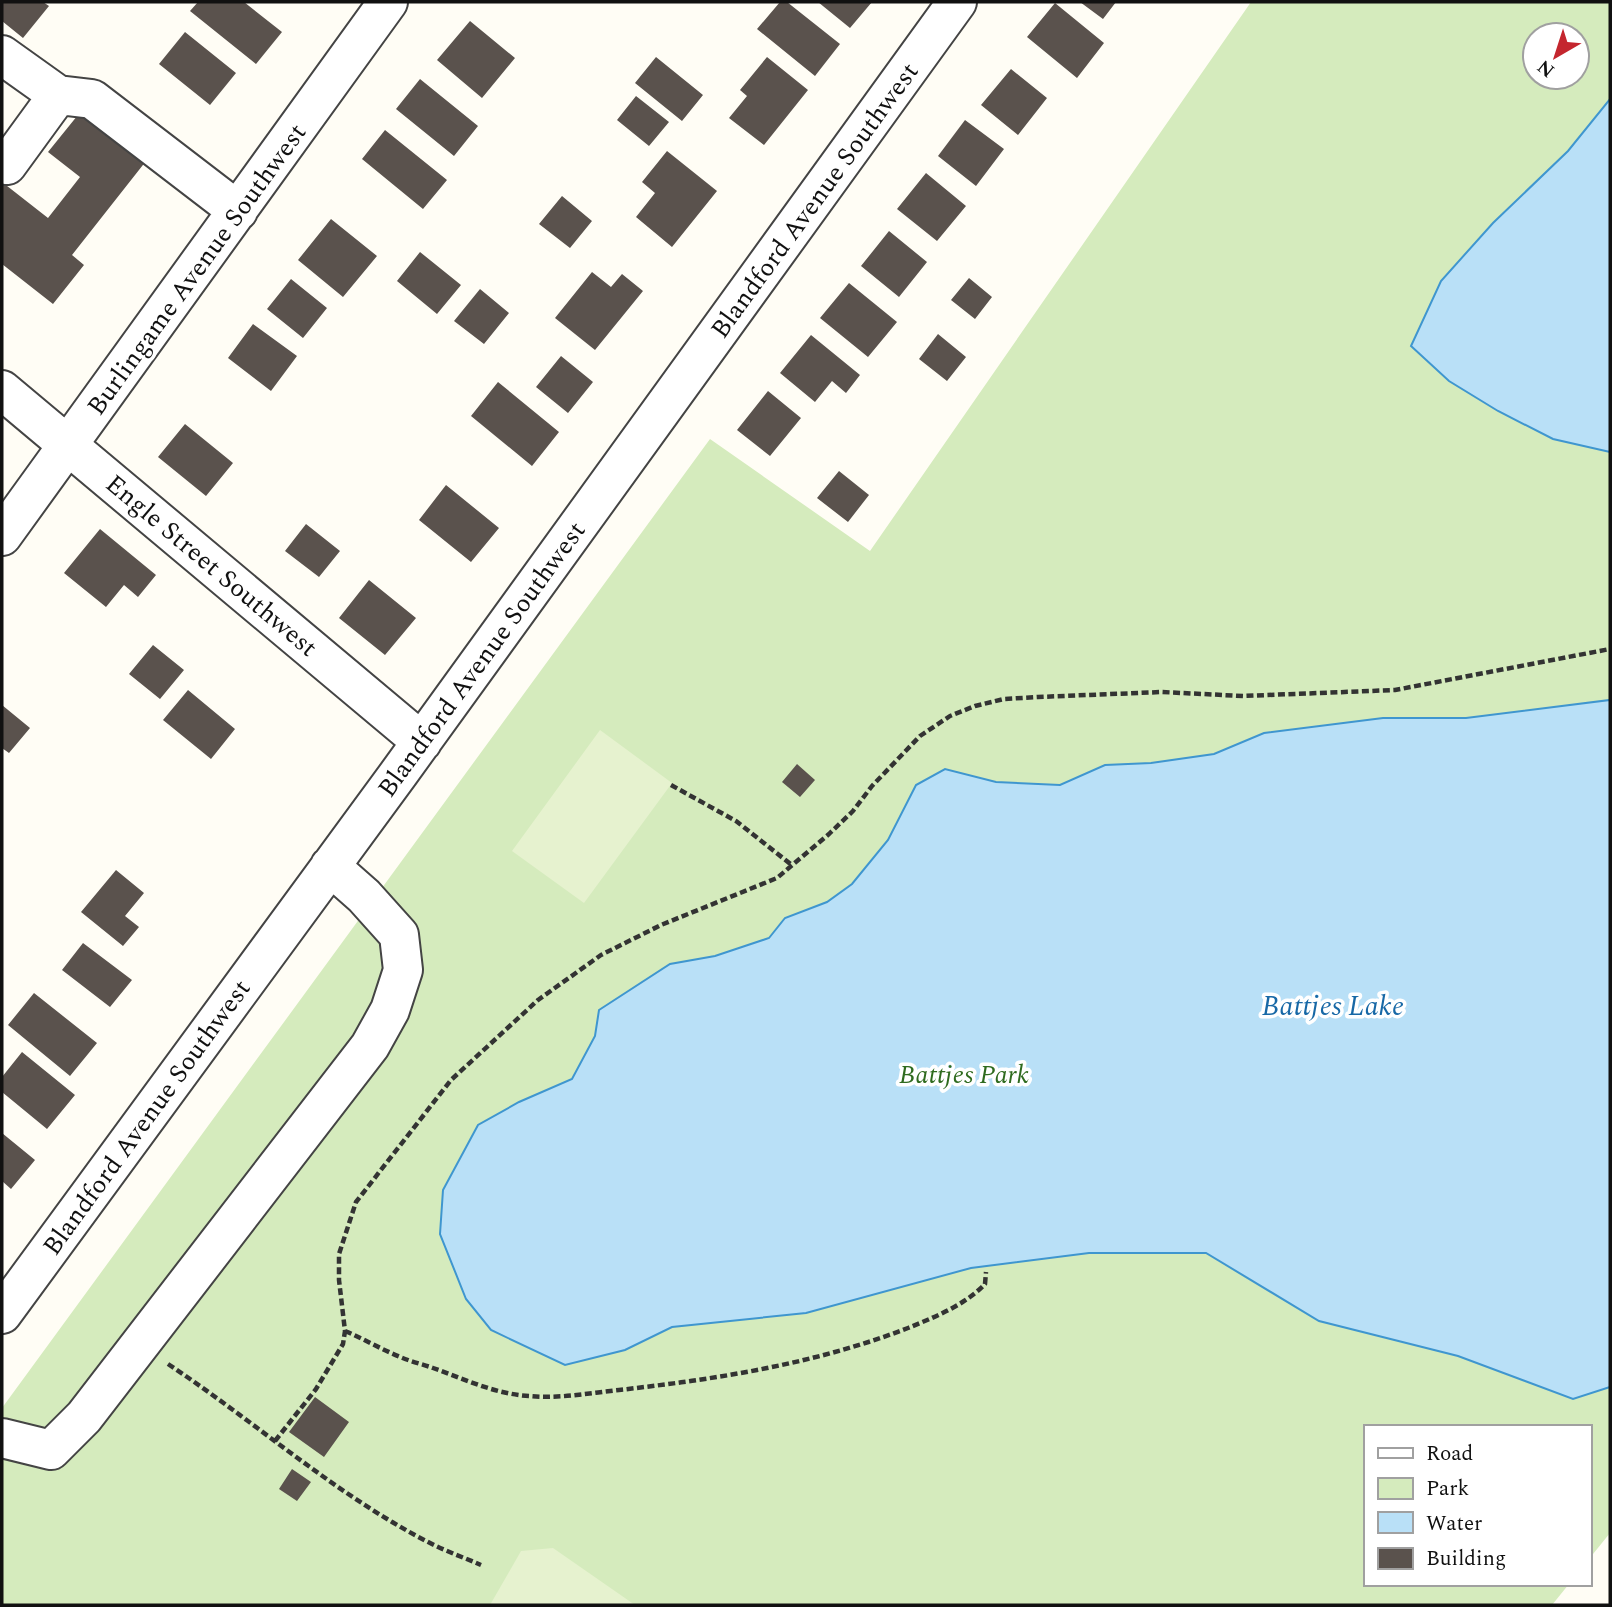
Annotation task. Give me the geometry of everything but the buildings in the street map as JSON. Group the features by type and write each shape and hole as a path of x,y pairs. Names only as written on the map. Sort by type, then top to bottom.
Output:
{"street":[{"name":"Burlingame Avenue Southwest","path":"2,536 388,2"},
{"name":"Blandford Avenue Southwest","path":"2,1314 422,742 957,2"},
{"path":"2,55 58,95 92,99 238,211"},
{"path":"2,161 7,165 58,95"},
{"name":"Engle Street Southwest","path":"2,390 422,742"},
{"path":"2,1438 51,1450 84,1417 370,1046 390,1010 403,971 399,934 364,896 330,866"}],"path":[{"path":"275,1441 316,1389 343,1344 345,1331 339,1254 356,1202 451,1080 538,1000 601,955 662,925 777,877 793,866 845,819 920,736 950,716 1004,699 1038,697 1162,692 1256,696 1395,690 1610,649"},
{"path":"671,785 736,821 793,866"},
{"path":"345,1331 407,1360 496,1389 527,1396 585,1394 649,1387 793,1364 842,1352 950,1309 976,1294 985,1284 986,1272"},
{"path":"138,1344 321,1475 432,1544 481,1565"}],"green space":[{"name":"Battjes Park","path":"1251,2 1610,2 1610,1533 1591,1557 1591,1425 1364,1425 1364,1586 1567,1586 1552,1605 2,1605 2,1408 710,439 870,551"},
{"path":"600,730 672,783 584,903 512,851"},
{"path":"553,1548 635,1605 490,1605 521,1551"}],"water":[{"path":"1610,99 1610,452 1553,439 1498,411 1449,381 1411,346 1441,281 1493,223 1568,151"},
{"name":"Battjes Lake","path":"1610,700 1610,1387 1573,1399 1458,1356 1319,1321 1206,1253 1089,1253 971,1268 806,1313 672,1327 625,1350 565,1365 491,1330 466,1299 440,1234 443,1190 478,1125 519,1102 572,1079 595,1036 599,1010 670,964 715,956 769,938 785,918 827,902 852,884 888,840 916,785 945,769 996,782 1060,785 1105,765 1151,763 1214,754 1264,733 1383,718 1466,718"}]}
